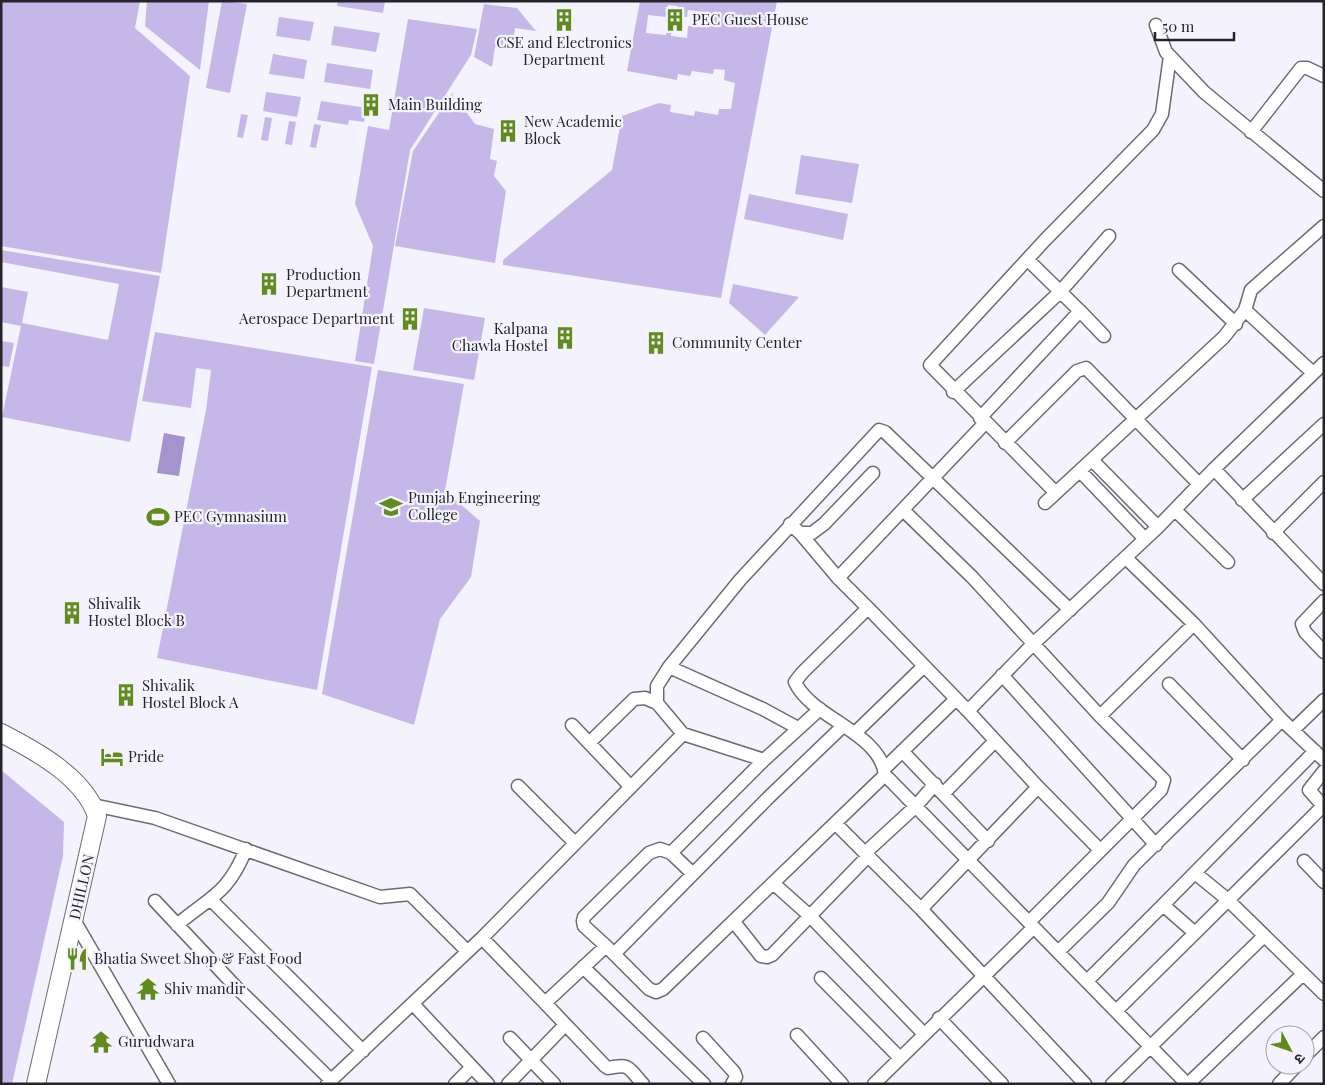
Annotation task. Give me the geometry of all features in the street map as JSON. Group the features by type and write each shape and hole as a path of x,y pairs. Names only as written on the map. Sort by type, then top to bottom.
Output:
{"street":[{"path":"1156,25 1163,47 1204,92 1324,191"},
{"path":"1056,493 953,392 930,365 1158,124 1162,114 1170,56"},
{"path":"1252,132 1301,68 1307,68 1324,76"},
{"path":"1045,503 1135,418 1190,370 1236,324 1245,310 1251,290 1324,226"},
{"path":"953,392 1060,292 1109,236"},
{"path":"1028,260 1104,336"},
{"path":"1179,270 1236,324"},
{"path":"1245,310 1313,373"},
{"path":"838,578 932,479 1080,311"},
{"path":"968,712 1033,644 1126,558 1214,469 1324,363"},
{"path":"1005,443 1082,368 1089,370 1199,484"},
{"path":"1242,500 1324,424"},
{"path":"657,703 657,686 669,667 740,580 795,528 879,430 885,432 1070,610"},
{"path":"1092,460 1158,527"},
{"path":"1214,469 1273,533 1324,584"},
{"path":"1080,471 1145,539"},
{"path":"795,528 812,533 824,524 873,473"},
{"path":"1273,533 1324,482"},
{"path":"874,1084 939,1018 984,976 1100,850 1161,790 1164,780 1100,716 972,577 903,510"},
{"path":"1174,510 1228,562"},
{"path":"795,528 838,578 1100,850"},
{"path":"1086,981 1195,873 1320,755 1282,720 1194,624 1126,558"},
{"path":"1324,602 1302,624 1304,632 1324,652"},
{"path":"868,608 802,672 795,682 803,695 843,726 856,732 884,772 916,806 1188,1084 1303,974"},
{"path":"1100,716 1194,624"},
{"path":"856,732 924,666"},
{"path":"669,667 763,709 798,728"},
{"path":"1002,675 1132,820 1156,844"},
{"path":"1169,684 1243,760"},
{"path":"589,744 634,699 644,698 657,703 683,734 764,760"},
{"path":"693,874 670,853 660,849 649,853 584,917 584,926 649,989 656,992 663,989 734,922 835,823 902,751 956,699"},
{"path":"1293,730 1324,700"},
{"path":"670,853 764,760 820,709"},
{"path":"1058,952 1108,904 1134,865 1282,720"},
{"path":"572,725 631,787"},
{"path":"545,1003 584,966 610,950 693,874 843,726"},
{"path":"1,733 62,771 93,804 155,818 380,897 410,894 467,951"},
{"path":"155,901 329,1082 482,938 683,734"},
{"path":"734,922 762,956 766,958 772,955 866,855 916,806 995,741"},
{"path":"902,751 988,841"},
{"path":"1116,1011 1323,806 1309,790 1324,771"},
{"path":"518,786 575,843"},
{"path":"920,909 988,841 1038,787"},
{"name":"DHILLON","path":"36,1084 95,829 97,816 93,804"},
{"path":"835,823 920,909 1085,1084"},
{"path":"177,925 211,900 234,877 246,849"},
{"path":"1304,861 1324,882"},
{"path":"1195,873 1228,900 1324,994"},
{"path":"773,883 810,916 924,1034"},
{"path":"211,900 363,1051"},
{"path":"1163,905 1195,934"},
{"path":"74,920 169,1084"},
{"path":"1112,1084 1264,936"},
{"path":"482,938 605,1066 608,1068 620,1064 627,1066 643,1084"},
{"path":"584,966 704,1084"},
{"path":"821,978 900,1058"},
{"path":"413,1004 488,1084"},
{"path":"939,1018 1002,1084"},
{"path":"508,1084 566,1025"},
{"path":"797,1035 842,1084"},
{"path":"1315,1046 1324,1037"},
{"path":"510,1038 554,1084"},
{"path":"703,1038 734,1072 736,1077 732,1084"},
{"path":"455,1084 472,1067"}],"shaded area":[{"path":"1,1 140,1 135,28 190,76 161,273 1,246"},
{"path":"147,1 209,1 200,70 145,26"},
{"path":"222,1 247,4 230,93 206,88"},
{"path":"338,1 385,1 383,13 337,6"},
{"path":"640,1 777,1 721,298 503,265 503,260 612,170 622,116 659,103 671,105 670,112 694,116 695,111 718,115 719,109 731,109 735,83 724,80 725,70 714,69 713,74 692,71 690,76 678,74 677,80 627,71","holes":["668,5 678,6 677,16 687,17 688,10 704,12 702,27 688,26 687,38 671,36 672,23 667,22 666,35 646,33 648,15 666,17"]},
{"path":"484,4 517,8 536,31 515,28 512,49 495,47 492,67 474,57"},
{"path":"279,17 314,22 310,41 276,36"},
{"path":"408,19 477,29 471,55 410,150 374,364 355,361 373,246 355,204 368,126 389,130"},
{"path":"334,26 380,33 376,52 331,45"},
{"path":"273,54 307,60 304,79 269,74"},
{"path":"327,63 373,70 370,89 324,82"},
{"path":"266,92 301,97 297,117 263,111"},
{"path":"453,92 450,110 467,113 475,124 494,129 490,159 497,161 494,176 506,191 495,263 395,246 413,151"},
{"path":"321,101 367,108 364,122 349,120 348,125 317,120"},
{"path":"241,114 248,115 243,138 237,137"},
{"path":"265,117 272,118 268,141 261,140"},
{"path":"289,121 296,122 292,145 285,144"},
{"path":"314,124 321,125 316,148 310,147"},
{"path":"801,155 859,164 852,203 795,194"},
{"path":"749,194 848,214 843,240 744,219"},
{"path":"1,250 160,276 130,442 2,417 21,326 1,322 1,287 28,292 22,323 108,340 119,284 1,262"},
{"path":"733,284 799,297 765,335 729,303"},
{"path":"424,308 485,318 474,380 413,370"},
{"path":"155,332 372,367 317,690 157,658 206,410 211,370 196,368 191,408 142,401"},
{"path":"1,341 14,343 9,367 1,366"},
{"path":"378,370 464,384 445,491 480,521 471,577 440,619 414,725 322,694"},
{"path":"164,433 185,437 179,476 157,473"},
{"path":"1,770 64,822 63,856 12,1084 1,1084"}],"place":[{"name":"CSE and Electronics Department","path":"564,20"},
{"name":"PEC Guest House","path":"675,20"},
{"name":"Main Building","path":"371,105"},
{"name":"New Academic Block","path":"508,131"},
{"name":"Production Department","path":"269,284"},
{"name":"Aerospace Department","path":"410,319"},
{"name":"Kalpana Chawla Hostel","path":"565,338"},
{"name":"Community Center","path":"656,343"},
{"name":"Punjab Engineering College","path":"391,507"},
{"name":"PEC Gymnasium","path":"158,517"},
{"name":"Shivalik Hostel Block B","path":"72,613"},
{"name":"Shivalik Hostel Block A","path":"126,695"},
{"name":"Pride","path":"112,757"},
{"name":"Bhatia Sweet Shop & Fast Food","path":"77,959"},
{"name":"Shiv mandir","path":"148,989"},
{"name":"Gurudwara","path":"101,1042"}]}
